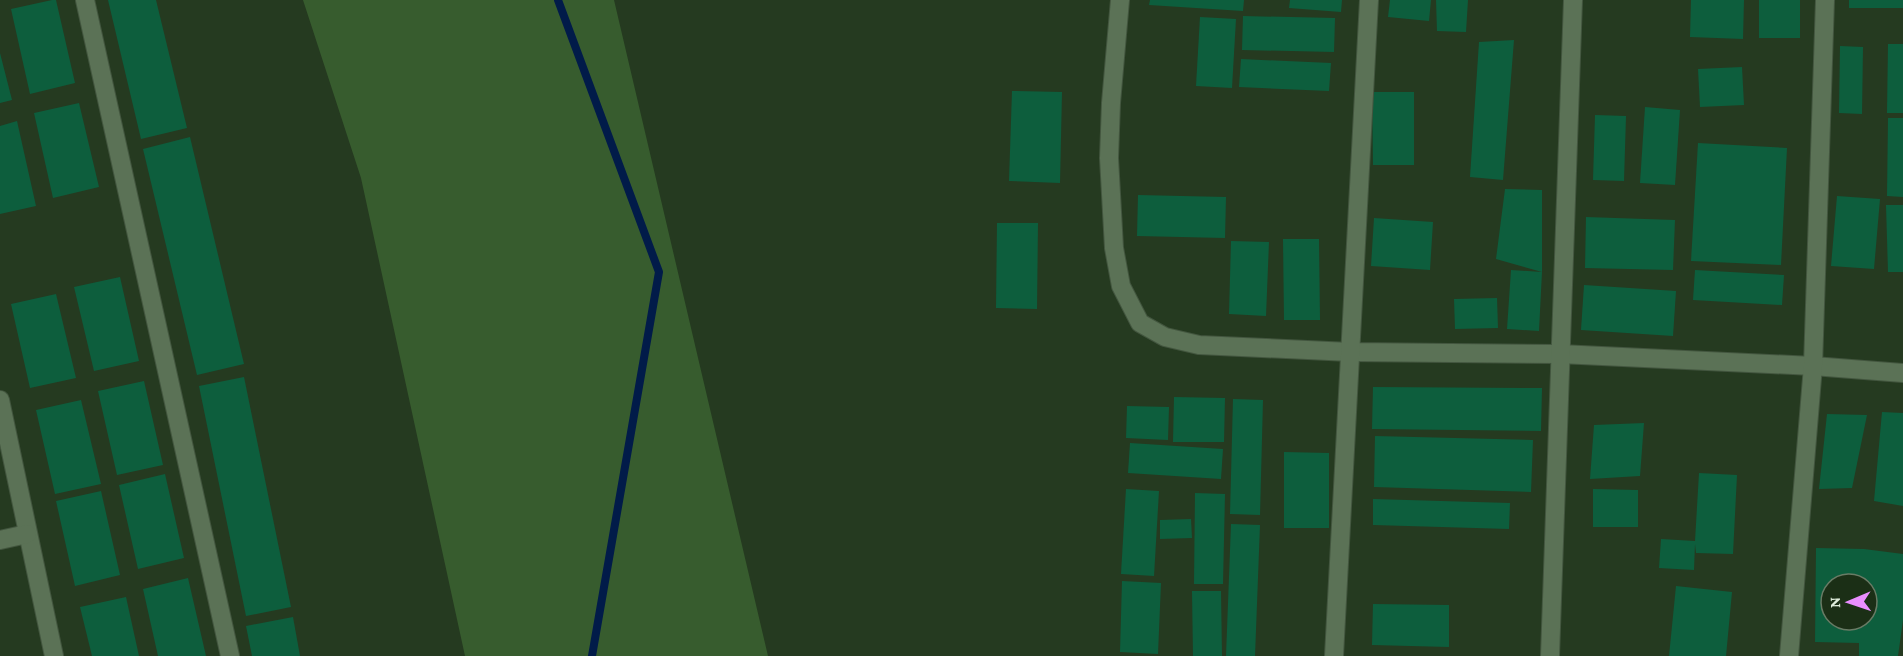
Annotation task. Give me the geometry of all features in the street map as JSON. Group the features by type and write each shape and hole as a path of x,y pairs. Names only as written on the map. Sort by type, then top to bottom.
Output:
{"street":[{"path":"85,0 230,656"},
{"path":"1120,0 1111,103 1109,158 1114,248 1121,286 1140,323 1165,337 1199,345 1350,352 1560,354 1814,366 1903,373"},
{"path":"1334,656 1369,0"},
{"path":"1551,656 1574,0"},
{"path":"1790,656 1814,366 1825,0"},
{"path":"0,400 54,656"},
{"path":"0,540 27,534"}],"green space":[{"path":"303,0 614,0 768,656 465,656 361,178"}],"building":[{"path":"56,0 75,83 30,94 11,9"},
{"path":"108,0 156,0 187,128 141,139"},
{"path":"1150,0 1244,0 1243,11 1149,5"},
{"path":"1290,0 1342,0 1341,12 1289,8"},
{"path":"1390,0 1431,0 1429,21 1388,17"},
{"path":"1436,0 1468,0 1466,32 1437,31"},
{"path":"1691,0 1744,0 1743,39 1690,37"},
{"path":"1759,0 1800,0 1800,38 1759,38"},
{"path":"1849,0 1903,0 1903,8 1849,8"},
{"path":"1243,16 1335,18 1334,52 1242,50"},
{"path":"1200,17 1236,19 1232,88 1196,86"},
{"path":"1514,40 1503,180 1470,177 1479,42"},
{"path":"1888,44 1903,44 1903,113 1887,113"},
{"path":"1840,46 1863,47 1862,114 1839,113"},
{"path":"0,53 12,100 0,103"},
{"path":"1241,59 1331,63 1329,91 1239,87"},
{"path":"1742,67 1744,105 1700,107 1698,69"},
{"path":"1012,91 1062,92 1060,183 1009,181"},
{"path":"1372,92 1414,92 1414,165 1373,165"},
{"path":"79,103 99,187 53,198 34,113"},
{"path":"1645,107 1680,110 1675,185 1640,183"},
{"path":"1595,115 1626,116 1624,181 1593,180"},
{"path":"1888,118 1903,118 1903,197 1887,196"},
{"path":"17,121 36,206 0,214 0,126"},
{"path":"190,137 244,364 197,375 143,149"},
{"path":"1698,143 1787,148 1781,265 1691,261"},
{"path":"1505,189 1542,190 1542,272 1496,259"},
{"path":"1138,195 1226,197 1225,238 1137,236"},
{"path":"1837,196 1880,199 1874,269 1831,266"},
{"path":"1886,205 1903,205 1903,272 1888,272"},
{"path":"1586,217 1675,220 1673,270 1585,268"},
{"path":"1374,218 1433,222 1430,270 1371,266"},
{"path":"997,223 1038,223 1037,309 996,308"},
{"path":"1283,239 1319,239 1320,320 1284,320"},
{"path":"1231,241 1269,242 1266,316 1229,314"},
{"path":"1511,270 1542,272 1539,331 1507,329"},
{"path":"1695,270 1784,275 1782,305 1693,300"},
{"path":"120,277 139,361 94,371 74,287"},
{"path":"1584,285 1676,291 1673,336 1581,330"},
{"path":"56,294 76,378 30,388 11,304"},
{"path":"1497,298 1498,328 1455,329 1454,299"},
{"path":"244,377 291,607 246,616 199,386"},
{"path":"144,381 163,465 117,475 98,391"},
{"path":"1373,387 1542,388 1541,431 1372,429"},
{"path":"1174,397 1225,398 1224,442 1173,442"},
{"path":"1233,399 1263,400 1260,515 1230,514"},
{"path":"81,400 101,484 55,494 36,410"},
{"path":"1127,406 1169,407 1168,440 1126,438"},
{"path":"1882,412 1903,413 1903,506 1874,501"},
{"path":"1827,414 1867,415 1852,488 1819,489"},
{"path":"1644,423 1640,476 1590,479 1594,425"},
{"path":"1375,436 1533,440 1531,492 1374,487"},
{"path":"1130,443 1223,449 1221,479 1128,473"},
{"path":"1284,452 1329,453 1329,528 1284,528"},
{"path":"1699,473 1737,475 1733,554 1696,553 1695,544 1694,570 1659,568 1661,539 1695,541"},
{"path":"165,474 184,558 138,569 119,485"},
{"path":"1126,489 1159,491 1154,576 1121,574"},
{"path":"1593,489 1638,490 1638,527 1593,527"},
{"path":"101,491 120,575 75,586 56,501"},
{"path":"1195,493 1225,494 1223,584 1194,584"},
{"path":"1373,499 1510,503 1509,529 1373,525"},
{"path":"1191,519 1192,538 1160,539 1160,520"},
{"path":"1231,524 1260,525 1255,656 1226,656"},
{"path":"1816,548 1864,549 1903,554 1903,620 1898,656 1859,656 1859,643 1815,642"},
{"path":"188,578 206,656 158,656 143,589"},
{"path":"1122,581 1161,583 1158,654 1120,652"},
{"path":"1676,586 1732,592 1726,656 1669,656"},
{"path":"1192,591 1221,591 1222,656 1193,656"},
{"path":"126,597 139,656 92,656 80,607"},
{"path":"1373,604 1449,605 1449,647 1372,645"},
{"path":"293,617 300,656 252,656 246,626"}],"waterway":[{"path":"558,0 659,272 592,656"}]}
